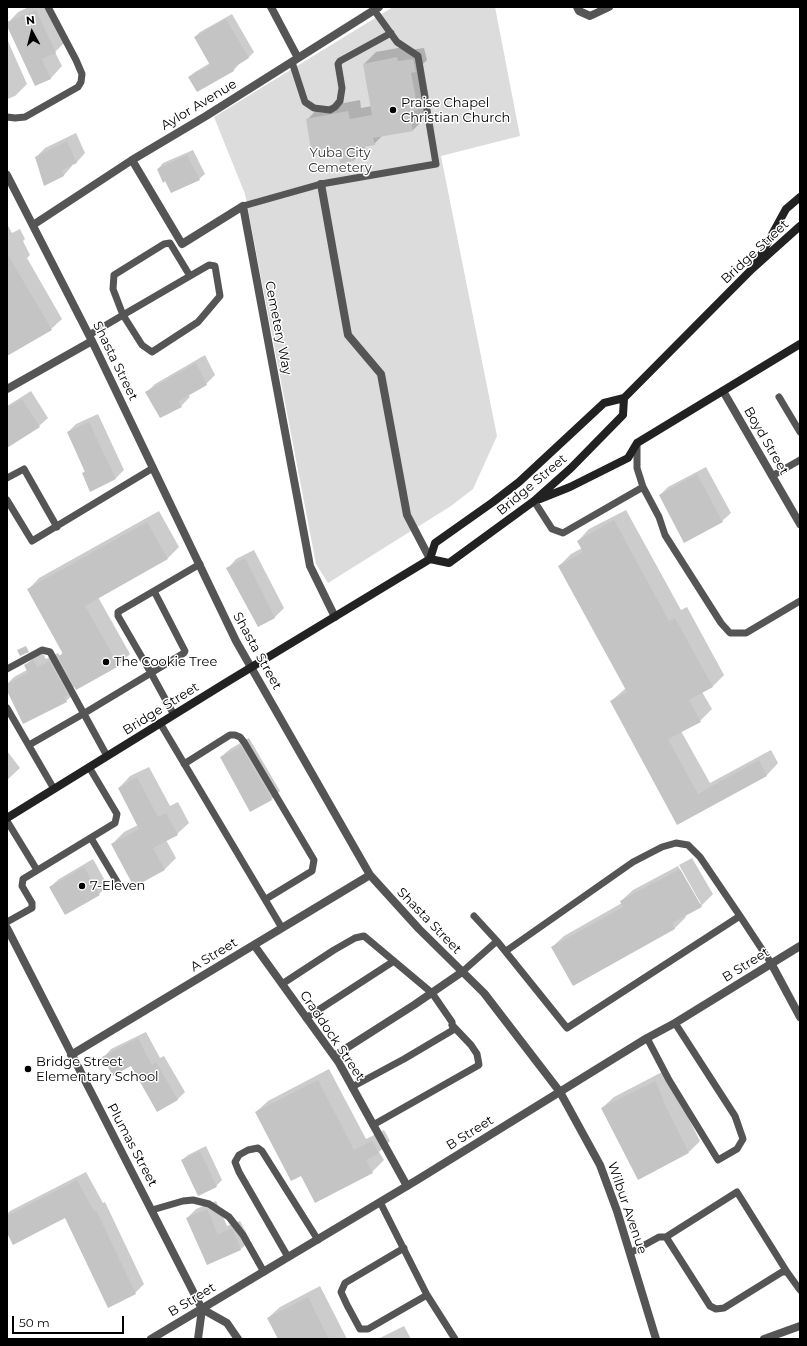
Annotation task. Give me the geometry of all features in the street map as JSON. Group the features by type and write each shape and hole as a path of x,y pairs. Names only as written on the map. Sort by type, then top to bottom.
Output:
{"main road":[{"path":"752,269 786,209 800,197"},
{"name":"Bridge Street","path":"430,559 435,542 519,482 604,402 624,398 752,269 800,226"},
{"path":"534,502 570,487 628,458 637,443 800,344"},
{"name":"Bridge Street","path":"7,819 160,723 430,559 449,562 534,502 586,454 623,416 624,398"}],"street":[{"path":"271,7 295,60"},
{"path":"577,7 579,11 590,16 610,7"},
{"name":"Aylor Avenue","path":"33,225 132,160 206,116 376,8"},
{"path":"132,160 182,244 243,206"},
{"name":"Shasta Street","path":"7,175 91,338 236,641 370,875 419,929 484,994 560,1092"},
{"path":"321,184 348,335 381,374 407,515 430,559"},
{"name":"Cemetery Way","path":"243,206 310,566 335,617"},
{"path":"7,389 91,338"},
{"name":"Boyd Street","path":"723,391 800,524"},
{"name":"A Street","path":"71,1055 370,875"},
{"name":"Plumas Street","path":"7,928 202,1309"},
{"name":"Craddock Street","path":"254,945 334,1056 408,1186"},
{"name":"B Street","path":"151,1339 408,1186 647,1038 675,1023 800,946"},
{"path":"771,963 800,1017"},
{"path":"334,1056 462,972"},
{"name":"Wilbur Avenue","path":"560,1092 600,1165 617,1210 656,1339"},
{"path":"198,1339 202,1309 226,1323 238,1339"},
{"path":"764,1339 800,1326"}],"lane":[{"path":"7,117 26,117 78,87 81,82 82,74 76,60 48,7"},
{"path":"243,206 321,184 436,164 418,56 397,42 376,8"},
{"path":"295,60 305,102 314,108 330,110 336,107 340,101 342,88 338,64 340,61 391,33"},
{"path":"91,338 123,315 190,276 209,265 215,266 220,296 198,322 152,352 142,345 123,315 113,289 114,274 164,244 170,243 190,276"},
{"path":"779,396 800,432"},
{"path":"637,443 637,468 643,487 665,535 721,623 730,634 746,633 800,601"},
{"path":"772,476 800,460"},
{"path":"7,478 24,468 57,526"},
{"path":"7,500 32,541 153,468"},
{"path":"534,502 552,529 563,533 643,487"},
{"path":"174,715 118,616 118,612 200,564"},
{"path":"28,746 184,653 185,650 154,590"},
{"path":"7,669 42,650 50,652 107,756"},
{"path":"7,708 54,789"},
{"path":"160,723 282,928"},
{"path":"184,764 230,735 240,737 244,742 314,860 312,870 266,899"},
{"path":"7,922 32,908 32,903 22,886 23,879 114,823 118,814 89,767"},
{"path":"7,819 37,870"},
{"path":"91,838 119,885"},
{"path":"506,951 633,862 676,843 688,845 700,857 771,963"},
{"path":"474,916 506,951 567,1028 740,916"},
{"path":"282,984 334,950 355,938 364,936 432,993 452,1022 452,1030 404,1059 352,1087"},
{"path":"462,972 497,941"},
{"path":"306,1018 394,961"},
{"path":"647,1038 669,1080 718,1160 737,1150 743,1139 735,1116 675,1023"},
{"path":"373,1126 479,1065 477,1054 471,1045 452,1025"},
{"path":"288,1258 239,1172 235,1162 239,1155 248,1150 258,1148 262,1151 318,1240"},
{"path":"630,1253 659,1237 666,1237 737,1192 787,1272 800,1290"},
{"path":"152,1210 183,1201 193,1200 209,1204 229,1217 243,1235 264,1272"},
{"path":"380,1202 428,1295 455,1339"},
{"path":"666,1237 710,1306 716,1309 724,1308 782,1272 787,1272"},
{"path":"404,1248 345,1283 341,1292 347,1305 360,1329 368,1329 428,1295"}],"green space":[{"name":"Yuba City Cemetery","path":"393,7 495,7 520,136 441,156 497,436 473,489 451,506 328,583 316,564 245,194 214,117"}],"building":[{"path":"36,10 56,53 42,59 51,79 35,86 7,26 7,22"},
{"path":"226,19 249,58 233,68 234,71 197,92 188,77 210,65 194,37"},
{"name":"Praise Chapel Christian Church","path":"397,57 398,61 413,59 416,72 411,73 418,110 410,111 413,131 373,138 375,145 352,149 354,161 340,164 338,151 312,156 306,119 348,111 350,119 372,115 363,64"},
{"path":"67,141 77,163 62,170 64,176 44,186 35,157"},
{"path":"187,155 200,180 171,193 165,181 163,183 157,169"},
{"path":"7,253 52,330 7,356"},
{"path":"196,363 207,385 179,401 182,407 160,418 145,392"},
{"path":"22,399 40,427 7,448 7,408"},
{"path":"89,422 116,479 90,492 82,473 85,472 67,432"},
{"path":"697,474 723,522 684,543 659,495"},
{"path":"614,520 669,621 675,618 713,687 689,700 701,722 668,739 698,794 759,760 767,776 677,825 610,701 627,692 558,566 583,552 577,541"},
{"path":"147,522 168,559 85,606 119,666 76,690 58,656 63,654 27,589"},
{"path":"245,558 275,618 258,627 226,568"},
{"path":"26,646 29,652 20,656 17,650"},
{"path":"33,660 37,667 49,661 68,695 64,697 67,702 23,724 7,691 7,684 28,673 24,665"},
{"path":"241,746 272,800 250,812 220,757"},
{"path":"137,777 158,817 166,813 178,835 153,848 165,870 134,887 111,844 139,829 118,788"},
{"path":"84,867 100,895 65,915 49,887"},
{"path":"680,869 702,907 672,923 675,929 573,986 551,947 623,907 620,901"},
{"path":"138,1038 152,1065 156,1062 178,1100 157,1112 131,1066 113,1076 102,1057"},
{"path":"318,1080 354,1150 372,1141 379,1153 366,1160 373,1173 315,1203 301,1176 291,1181 255,1112"},
{"path":"655,1081 664,1100 663,1101 689,1153 638,1180 601,1108"},
{"path":"200,1151 217,1187 198,1196 181,1160"},
{"path":"77,1180 94,1211 96,1210 136,1294 108,1308 65,1218 13,1245 7,1233 7,1216"},
{"path":"207,1209 218,1234 232,1228 241,1250 207,1265 186,1218"},
{"path":"308,1297 329,1339 278,1339 267,1318"}],"place":[{"name":"Praise Chapel Christian Church","path":"393,110"},
{"name":"The Cookie Tree","path":"106,662"},
{"name":"7-Eleven","path":"82,886"},
{"name":"Bridge Street Elementary School","path":"28,1069"}]}
